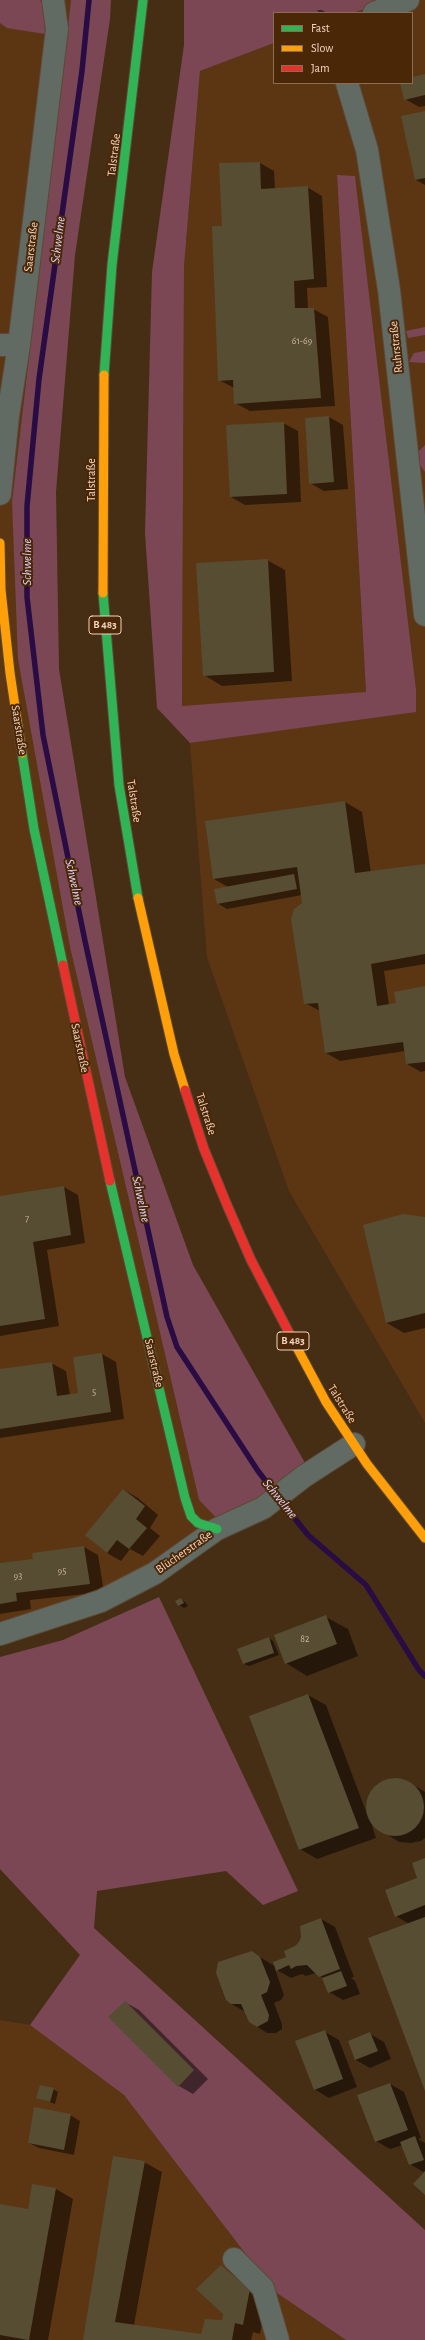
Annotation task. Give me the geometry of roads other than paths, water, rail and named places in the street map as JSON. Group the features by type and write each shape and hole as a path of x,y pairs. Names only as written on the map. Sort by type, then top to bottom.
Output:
{"main road":[{"name":"Talstraße","path":"143,0 136,71 112,265 105,352 103,437 103,598 110,695 120,785 134,877 151,960 174,1054 204,1149 227,1205 262,1280 326,1402 354,1444 425,1538"},
{"name":"Saarstraße","path":"0,543 0,590 8,658 34,829 101,1144 185,1498 191,1516 198,1523 217,1529"}],"street":[{"name":"Saarstraße","path":"0,494 8,416 10,345 57,29 52,0"},
{"path":"377,12 408,0"},
{"name":"Ruhrstraße","path":"347,84 367,150 389,290 425,615"},
{"name":"Blücherstraße","path":"0,1634 101,1602 155,1573 194,1547 217,1529 263,1508 285,1489 354,1444"},
{"path":"234,2259 263,2288 278,2340"}],"waterway":[{"name":"Schwelme","path":"89,0 82,71 39,379 27,506 27,597 43,735 85,941 167,1317 177,1347 258,1471 275,1493"},
{"name":"Schwelme","path":"280,1500 308,1535 366,1585 419,1670 425,1676"}]}
